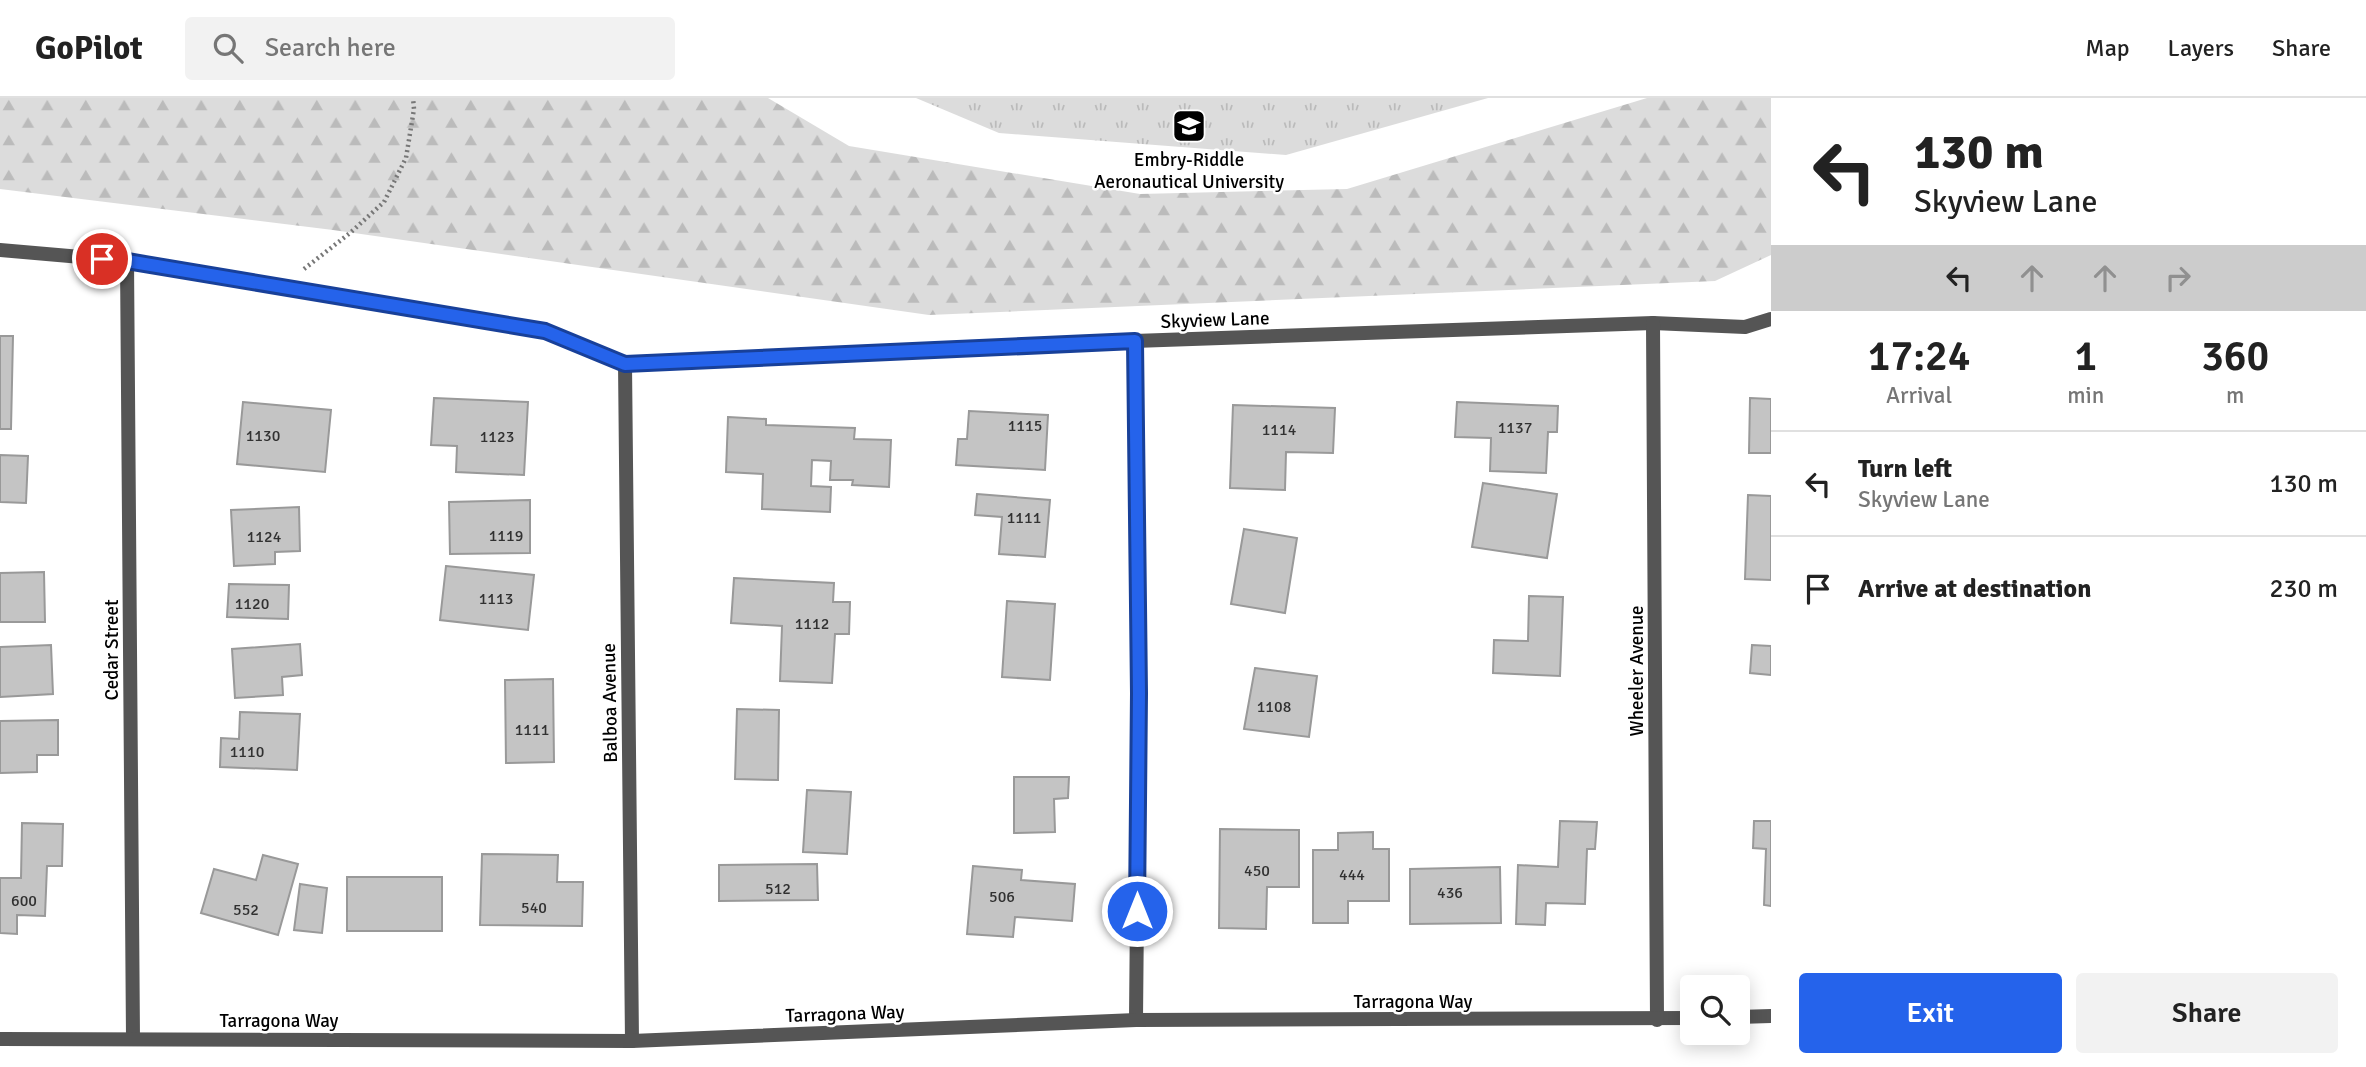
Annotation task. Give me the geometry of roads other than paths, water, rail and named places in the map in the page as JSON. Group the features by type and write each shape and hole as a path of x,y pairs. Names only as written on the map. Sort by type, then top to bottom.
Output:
{"street":[{"name":"Skyview Lane","path":"0,250 127,261 545,331 625,364 1135,341 1653,323 1745,327 1771,319"},
{"name":"Cedar Street","path":"127,261 133,1038"},
{"name":"Wheeler Avenue","path":"1653,323 1657,1020"},
{"path":"1135,341 1139,693 1136,1020"},
{"name":"Balboa Avenue","path":"625,364 632,1041"},
{"path":"1750,1017 1771,1016"},
{"name":"Tarragona Way","path":"0,1039 632,1041 1136,1020 1680,1019"}],"place":[{"name":"Embry-Riddle Aeronautical University","path":"1189,126"}]}
